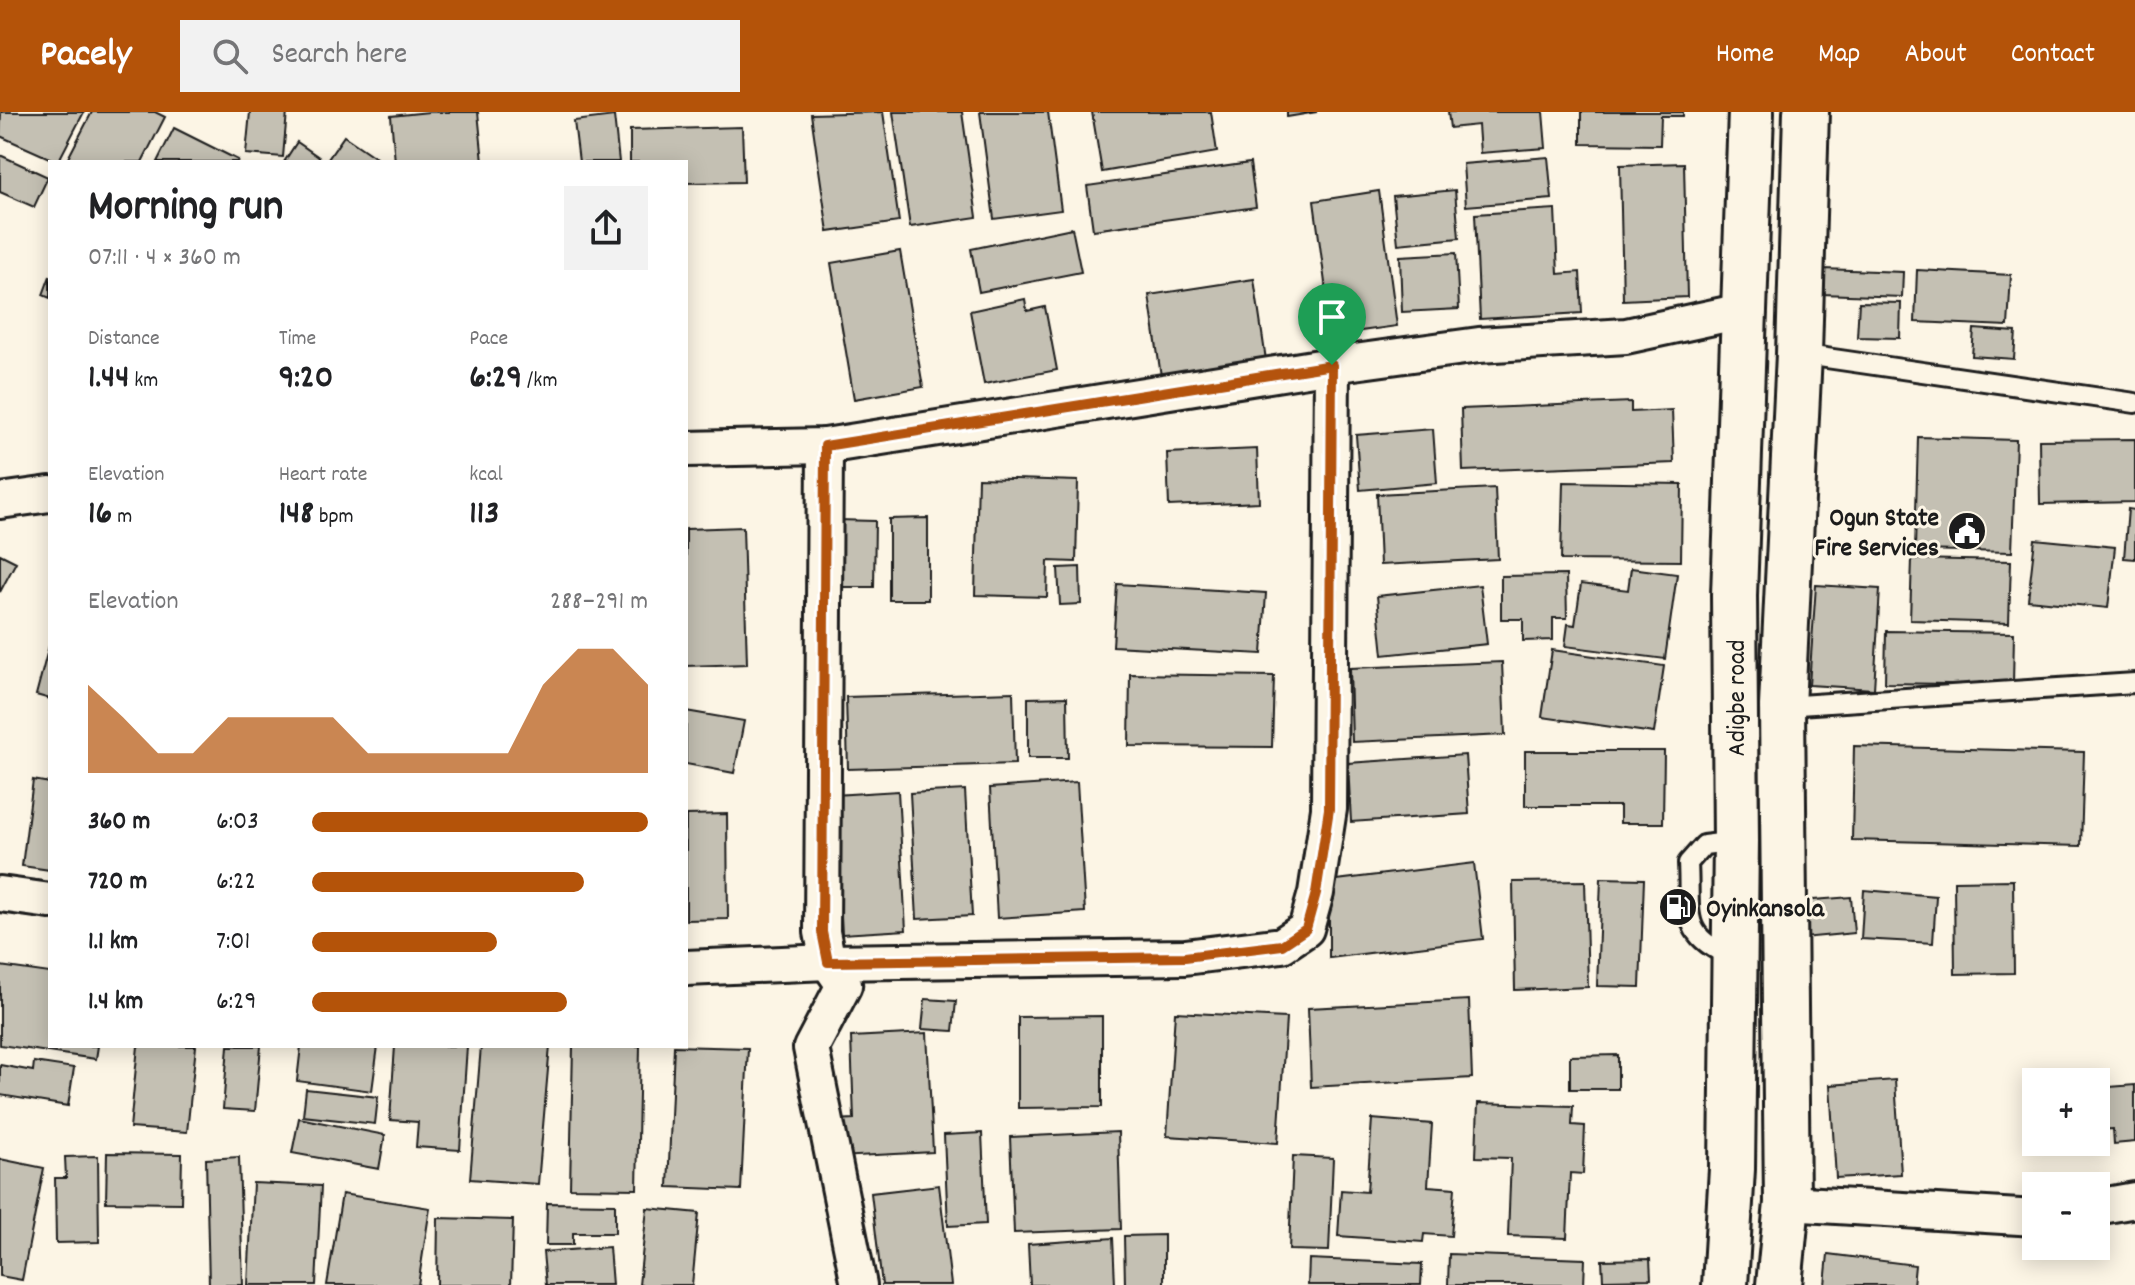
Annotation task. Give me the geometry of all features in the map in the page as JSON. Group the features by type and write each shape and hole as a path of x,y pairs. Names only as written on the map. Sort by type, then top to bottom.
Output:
{"main road":[{"name":"Adigbe road","path":"1725,1285 1732,1169 1736,841 1734,595 1751,112"},
{"name":"Adigbe road","path":"1779,1285 1787,1203 1782,706 1799,354 1806,112"}],"street":[{"path":"688,449 825,446 1332,365 1479,345 1626,336 1746,310"},
{"path":"688,968 828,962 1185,957 1282,945 1306,929 1316,893 1329,809 1332,365"},
{"path":"825,446 822,932 828,962 844,985 811,1048 859,1285"},
{"path":"0,501 48,494"},
{"path":"0,894 48,901"},
{"path":"2110,1204 2135,1200"},
{"path":"1787,1203 2022,1217"}],"lane":[{"path":"1799,354 2135,403"},
{"path":"1782,706 2135,683"}],"building":[{"path":"1,112 84,112 59,160 0,136"},
{"path":"92,112 155,112 165,117 143,160 67,160"},
{"path":"250,112 287,112 283,157 246,154"},
{"path":"478,112 483,160 395,160 391,116"},
{"path":"883,112 899,222 828,232 811,114"},
{"path":"893,112 962,112 977,217 910,227"},
{"path":"980,112 1048,112 1061,210 994,219"},
{"path":"1092,112 1211,112 1217,152 1102,172"},
{"path":"1287,112 1317,112 1287,117"},
{"path":"1448,112 1543,112 1546,148 1480,153 1478,125 1450,128"},
{"path":"1581,112 1683,112 1683,116 1661,116 1660,145 1581,144"},
{"path":"614,116 619,160 579,160 574,121"},
{"path":"742,127 744,182 688,183 688,160 630,160 630,130"},
{"path":"174,128 238,160 158,160"},
{"path":"344,136 379,160 327,160"},
{"path":"297,142 323,160 285,160"},
{"path":"0,155 48,177 34,207 0,192"},
{"path":"1548,157 1552,199 1466,206 1463,164"},
{"path":"1250,163 1256,207 1093,230 1087,186"},
{"path":"1684,163 1687,297 1623,300 1620,165"},
{"path":"1455,190 1459,238 1398,244 1393,196"},
{"path":"1379,191 1397,326 1332,335 1314,201"},
{"path":"1555,209 1558,274 1580,272 1582,313 1480,319 1475,214"},
{"path":"1072,228 1081,272 979,292 971,249"},
{"path":"900,251 923,387 854,399 831,263"},
{"path":"1456,253 1459,309 1402,312 1400,256"},
{"path":"1823,269 1903,272 1902,297 1822,294"},
{"path":"1917,270 2011,275 2008,326 1915,322"},
{"path":"1254,279 1266,360 1161,376 1149,295"},
{"path":"1025,299 1027,311 1045,307 1057,370 984,384 970,311"},
{"path":"1859,302 1901,303 1900,338 1857,337"},
{"path":"1974,329 2016,332 2014,359 1972,356"},
{"path":"1631,402 1631,412 1672,410 1674,463 1463,471 1461,409"},
{"path":"1433,429 1437,483 1360,490 1356,435"},
{"path":"1918,437 2016,440 2012,552 1915,550"},
{"path":"2135,439 2135,502 2040,504 2039,440"},
{"path":"1257,449 1259,502 1169,506 1167,453"},
{"path":"978,478 1078,481 1076,562 1048,561 1047,597 975,595"},
{"path":"1563,482 1682,484 1681,561 1561,560"},
{"path":"1495,488 1498,559 1380,565 1377,494"},
{"path":"2128,509 2135,510 2135,559 2124,558"},
{"path":"928,518 928,600 889,600 889,519"},
{"path":"837,520 875,521 874,587 836,587"},
{"path":"743,527 747,664 688,666 688,529"},
{"path":"2035,539 2115,547 2108,608 2028,600"},
{"path":"0,554 16,562 0,592"},
{"path":"1912,559 2011,561 2009,623 1910,620"},
{"path":"1080,567 1081,604 1060,605 1058,568"},
{"path":"1631,568 1677,574 1665,659 1565,646 1568,624 1575,625 1581,584 1628,590"},
{"path":"1566,575 1567,618 1553,618 1553,640 1523,641 1523,619 1501,619 1501,576"},
{"path":"1117,584 1266,593 1262,654 1113,646"},
{"path":"1480,585 1487,644 1383,655 1377,596"},
{"path":"1816,585 1880,589 1874,689 1809,685"},
{"path":"1886,631 2014,633 2013,685 1885,683"},
{"path":"48,650 48,698 36,695"},
{"path":"1552,650 1664,666 1654,733 1542,717"},
{"path":"1502,662 1505,735 1352,742 1350,668"},
{"path":"1130,674 1274,676 1272,747 1129,746"},
{"path":"1013,692 1015,764 848,769 846,697"},
{"path":"1067,697 1068,758 1028,758 1028,698"},
{"path":"688,711 744,721 734,773 688,764"},
{"path":"1854,746 2084,752 2081,846 1852,840"},
{"path":"1525,751 1664,751 1663,823 1620,823 1620,806 1525,806"},
{"path":"1465,755 1469,814 1351,822 1348,763"},
{"path":"33,780 48,783 48,870 22,866"},
{"path":"1077,782 1085,912 997,918 990,788"},
{"path":"965,790 972,916 917,919 910,793"},
{"path":"898,791 906,930 842,934 834,795"},
{"path":"727,814 728,919 688,920 688,815"},
{"path":"1474,863 1483,939 1329,958 1329,881"},
{"path":"1601,878 1644,879 1640,987 1597,986"},
{"path":"2013,880 2014,973 1955,974 1954,881"},
{"path":"1585,881 1588,987 1515,990 1513,882"},
{"path":"1864,890 1936,896 1933,943 1861,939"},
{"path":"1851,897 1854,933 1803,938 1801,901"},
{"path":"0,966 48,973 48,1048 98,1048 96,1059 0,1045"},
{"path":"925,999 956,1001 953,1031 922,1029"},
{"path":"1469,1000 1472,1078 1311,1087 1308,1008"},
{"path":"1175,1012 1286,1018 1278,1143 1167,1136"},
{"path":"1102,1016 1102,1107 1018,1108 1018,1017"},
{"path":"927,1033 933,1152 838,1157 836,1120 854,1119 851,1037"},
{"path":"138,1048 196,1048 187,1132 130,1128"},
{"path":"228,1048 261,1048 255,1111 223,1109"},
{"path":"301,1048 378,1048 372,1091 297,1081"},
{"path":"395,1048 467,1048 460,1150 416,1147 418,1122 390,1120"},
{"path":"481,1048 550,1048 538,1184 470,1179"},
{"path":"573,1048 640,1048 637,1189 570,1188"},
{"path":"674,1048 748,1048 741,1190 668,1187"},
{"path":"1618,1055 1618,1089 1570,1089 1570,1056"},
{"path":"34,1062 74,1068 68,1106 0,1095 0,1065 33,1071"},
{"path":"1895,1080 1901,1174 1836,1178 1830,1085"},
{"path":"2135,1085 2135,1142 2114,1144 2113,1129 2110,1129 2110,1087"},
{"path":"306,1089 378,1097 375,1124 303,1116"},
{"path":"1478,1103 1573,1106 1572,1125 1585,1126 1583,1174 1570,1173 1567,1238 1508,1236 1511,1158 1476,1157"},
{"path":"299,1118 385,1135 379,1169 292,1153"},
{"path":"1372,1119 1432,1124 1428,1186 1455,1188 1451,1236 1424,1234 1423,1242 1338,1236 1341,1190 1367,1192"},
{"path":"1118,1132 1121,1229 1014,1233 1010,1137"},
{"path":"982,1133 986,1224 948,1226 944,1135"},
{"path":"107,1153 182,1154 181,1203 106,1202"},
{"path":"98,1156 99,1242 56,1243 55,1178 66,1178 65,1157"},
{"path":"1293,1156 1333,1158 1329,1251 1289,1250"},
{"path":"239,1157 243,1285 209,1285 206,1159"},
{"path":"0,1159 44,1168 22,1280 0,1276"},
{"path":"253,1183 321,1186 316,1285 248,1285"},
{"path":"939,1185 951,1285 882,1285 871,1193"},
{"path":"342,1194 430,1208 418,1285 327,1285"},
{"path":"547,1203 615,1204 615,1233 573,1233 573,1245 546,1245"},
{"path":"647,1208 699,1213 692,1285 639,1285"},
{"path":"438,1218 513,1220 511,1285 437,1285"},
{"path":"1164,1235 1164,1285 1125,1285 1124,1236"},
{"path":"1113,1238 1115,1285 1030,1285 1028,1244"},
{"path":"609,1247 612,1285 546,1285 543,1252"},
{"path":"1449,1254 1585,1259 1584,1285 1448,1285"},
{"path":"1828,1254 1915,1265 1913,1285 1825,1285"},
{"path":"1309,1259 1422,1264 1421,1285 1308,1285"},
{"path":"1650,1259 1651,1279 1603,1280 1602,1260"}],"place":[{"name":"Ogun State Fire Services","path":"1967,531"},
{"name":"Oyinkansola","path":"1678,907"}],"route":[{"path":"1332,365 1329,809 1316,893 1306,929 1282,945 1185,957 828,962 822,932 825,446 1332,365"}]}
